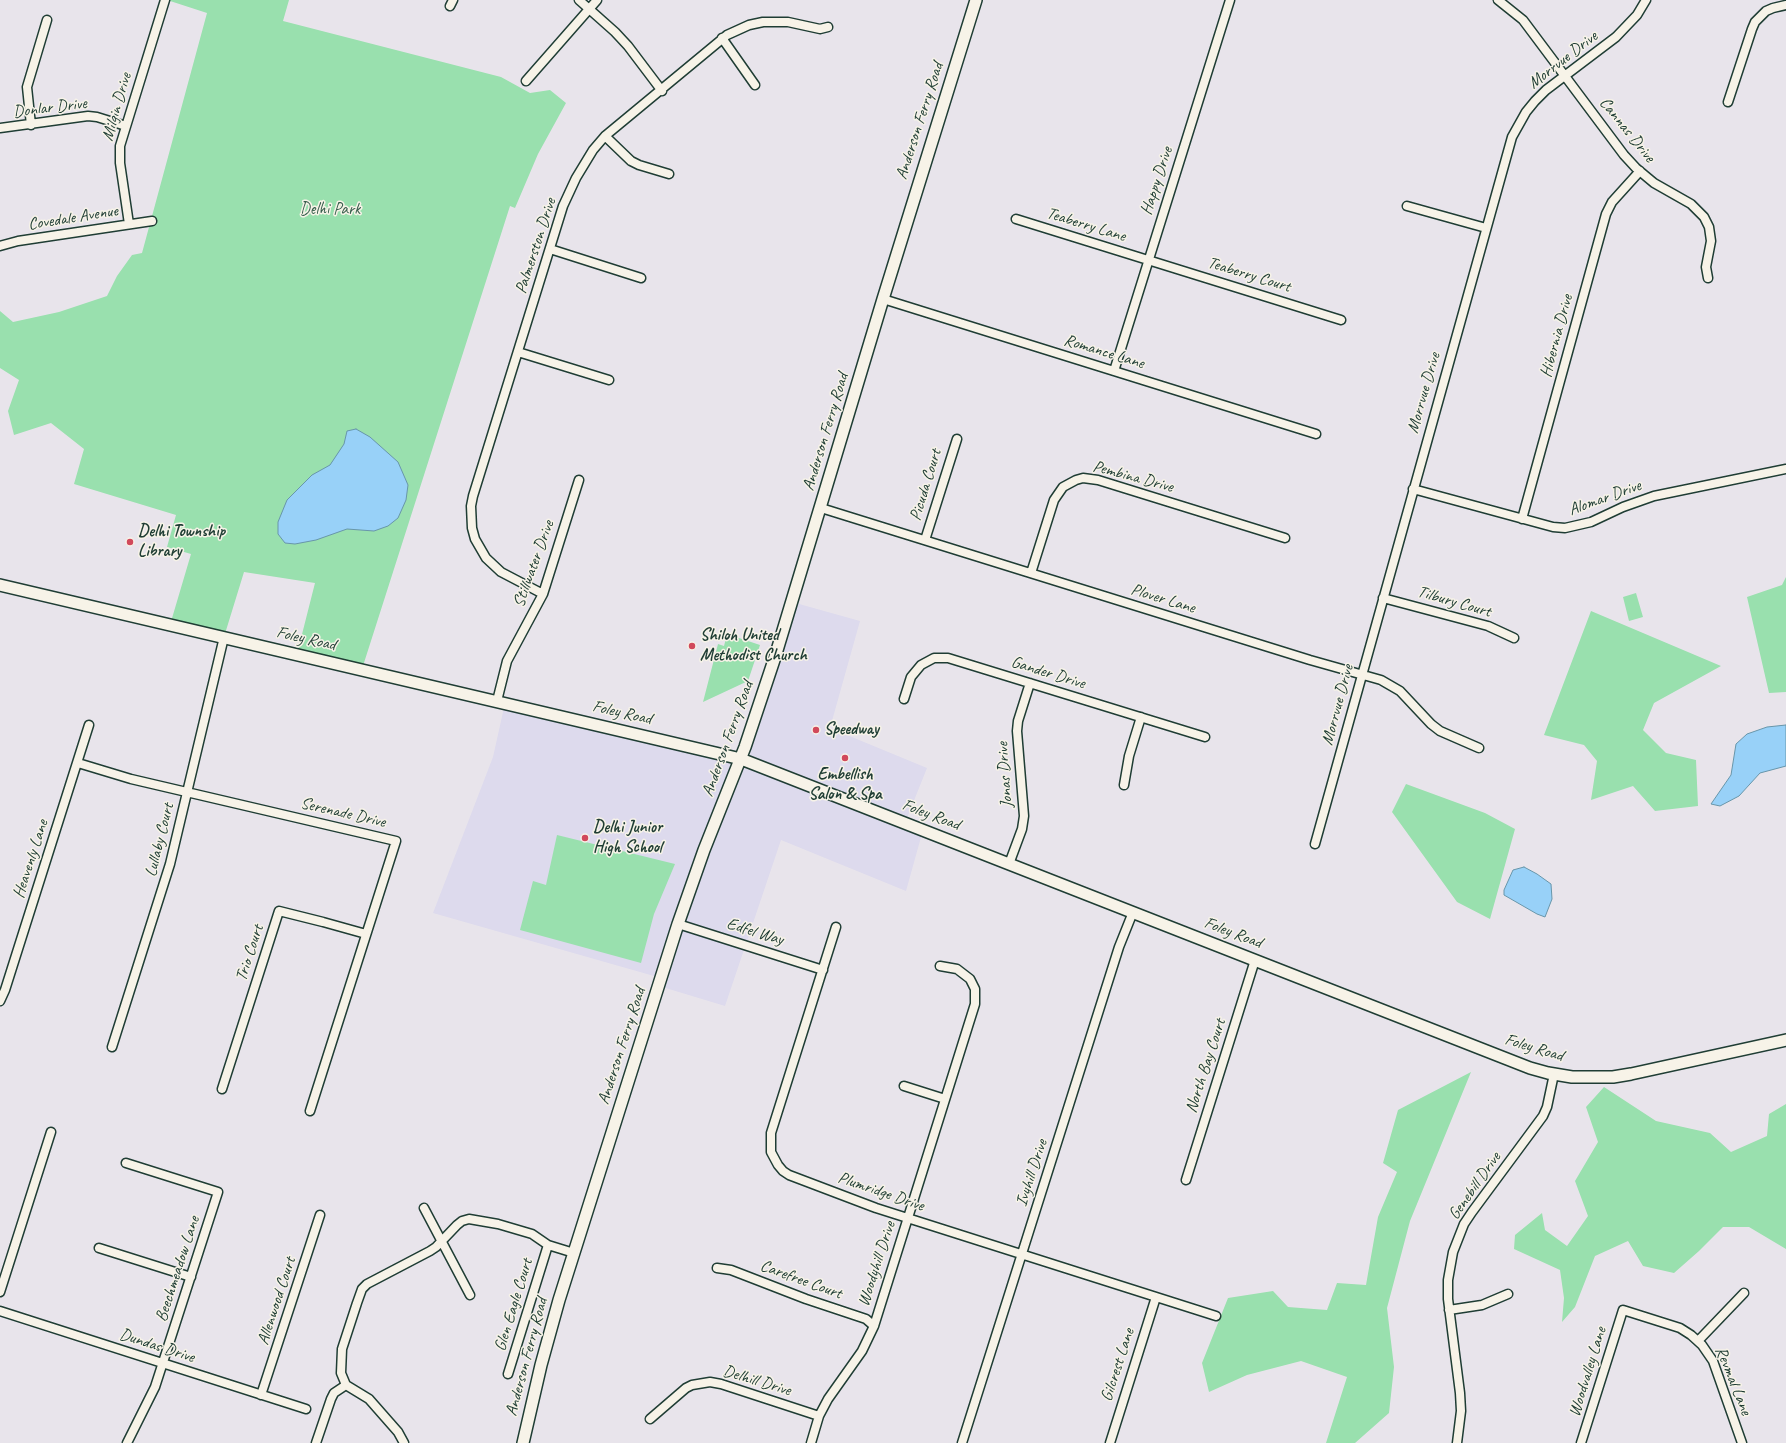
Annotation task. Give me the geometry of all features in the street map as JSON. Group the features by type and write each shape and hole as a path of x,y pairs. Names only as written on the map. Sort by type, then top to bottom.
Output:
{"street":[{"name":"Milgin Drive","path":"129,224 119,156 120,146 165,0"},
{"path":"579,0 615,32 628,46 662,91"},
{"path":"526,81 596,0"},
{"name":"Anderson Ferry Road","path":"523,1443 541,1365 574,1253 678,924 704,850 741,759 773,663 883,299 976,0"},
{"name":"Happy Drive","path":"1114,371 1230,0"},
{"name":"Cannas Drive","path":"1498,0 1523,20 1624,155 1640,172 1666,190 1691,204 1704,217 1709,227 1711,241 1706,267 1708,278"},
{"name":"Morrvue Drive","path":"1315,844 1507,151 1518,124 1535,100 1616,37 1636,15 1646,0"},
{"path":"1728,102 1755,22 1766,11 1786,5"},
{"path":"30,124 26,87 47,20"},
{"name":"Palmerston Drive","path":"543,594 510,578 486,558 475,539 471,517 473,496 563,206 576,178 605,136 662,91 722,38 739,29 763,22 788,22 820,29 828,27"},
{"path":"722,38 755,85"},
{"name":"Donlar Drive","path":"0,128 88,116 126,126"},
{"path":"605,136 631,161 669,174"},
{"name":"Hibernia Drive","path":"1522,519 1606,214 1612,202 1640,172"},
{"path":"1407,206 1486,228"},
{"name":"Teaberry Lane","path":"1016,219 1148,259"},
{"name":"Covedale Avenue","path":"0,246 18,241 152,221"},
{"path":"550,249 641,278"},
{"name":"Teaberry Court","path":"1148,259 1341,320"},
{"name":"Romance Lane","path":"883,299 1316,434"},
{"path":"518,352 609,380"},
{"name":"Picuda Court","path":"925,540 956,439"},
{"name":"Alomar Drive","path":"1413,489 1553,527 1576,527 1591,522 1623,507 1654,496 1786,469"},
{"name":"Pembina Drive","path":"1031,573 1054,500 1058,493 1069,483 1083,478 1098,480 1285,538"},
{"name":"Stillwater Drive","path":"497,701 507,661 543,594 579,480"},
{"name":"Plover Lane","path":"821,508 1391,685 1408,698 1431,724 1440,731 1479,748"},
{"name":"Foley Road","path":"0,585 741,759 1530,1068 1554,1074 1594,1078 1631,1074 1786,1040"},
{"name":"Tilbury Court","path":"1383,598 1488,626 1514,638"},
{"name":"Lullaby Court","path":"112,1047 166,878 224,637"},
{"name":"Gander Drive","path":"904,700 911,678 915,671 927,661 940,657 954,659 1205,737"},
{"name":"Jonas Drive","path":"1009,864 1022,828 1024,816 1017,731 1018,721 1030,683"},
{"path":"1124,785 1129,756 1141,717"},
{"name":"Heavenly Lane","path":"0,1002 8,982 89,725"},
{"name":"Serenade Drive","path":"78,763 131,780 396,841 310,1111"},
{"name":"Trio Court","path":"222,1089 279,912 366,934"},
{"name":"Ivyhill Drive","path":"962,1443 1119,947 1132,912"},
{"name":"Edfel Way","path":"678,924 823,970"},
{"name":"Plumridge Drive","path":"836,927 771,1133 771,1152 778,1165 789,1175 876,1208 1216,1316"},
{"name":"North Bay Court","path":"1186,1180 1255,960"},
{"name":"Woodyhill Drive","path":"811,1443 819,1416 828,1399 862,1351 874,1326 976,996 974,986 965,974 957,969 940,966"},
{"name":"Genebill Drive","path":"1457,1443 1460,1426 1460,1393 1449,1310 1448,1280 1450,1266 1458,1238 1472,1212 1544,1116 1554,1074"},
{"path":"904,1086 945,1099"},
{"path":"0,1292 51,1132"},
{"name":"Beechmeadow Lane","path":"126,1163 218,1192 155,1387 127,1443"},
{"path":"424,1208 470,1295"},
{"name":"Allenwood Court","path":"261,1395 320,1215"},
{"path":"404,1443 398,1432 369,1399 346,1385 341,1373 342,1349 362,1289 379,1276 430,1251 457,1225 462,1221 469,1219 498,1224 532,1234 548,1245 574,1253"},
{"name":"Glen Eagle Court","path":"508,1374 548,1245"},
{"path":"98,1248 191,1278"},
{"name":"Carefree Court","path":"717,1268 731,1270 806,1299 866,1319 874,1326"},
{"path":"1698,1341 1744,1293"},
{"path":"1449,1310 1482,1305 1508,1294"},
{"name":"Gilcrest Lane","path":"1110,1443 1156,1297"},
{"name":"Revmal Lane","path":"1623,1310 1680,1328 1698,1341 1713,1361 1742,1443"},
{"name":"Woodvalley Lane","path":"1581,1443 1623,1310"},
{"name":"Dundas Drive","path":"0,1311 306,1409"},
{"name":"Delhill Drive","path":"650,1419 686,1388 692,1385 710,1382 721,1384 819,1416"},
{"path":"316,1443 330,1399 334,1393 346,1385"}],"shaded area":[{"path":"792,602 860,621 830,728 927,768 905,823 923,830 906,891 781,840 725,1006 659,986 661,978 433,913 493,757 505,703 741,759"}],"green space":[{"name":"Delhi Park","path":"167,0 289,0 283,21 501,77 530,93 550,90 566,103 538,154 515,208 510,206 362,669 297,654 315,583 244,572 224,637 170,625 191,554 167,547 176,515 74,484 84,449 51,423 14,435 8,411 19,380 0,368 0,311 13,322 59,312 107,296 117,276 132,255 142,253 207,13"},
{"path":"1786,577 1786,692 1769,693 1747,597 1782,585"},
{"path":"1636,593 1643,617 1629,621 1623,597"},
{"path":"1591,611 1721,666 1654,703 1643,730 1666,753 1696,760 1698,806 1655,811 1633,786 1591,800 1597,761 1584,745 1544,735"},
{"path":"727,634 760,645 748,681 703,702 718,644 724,646"},
{"path":"1406,784 1485,813 1515,829 1490,919 1457,902 1392,812"},
{"path":"557,835 675,864 654,914 641,963 520,930 533,881 546,885"},
{"path":"1471,1072 1410,1221 1387,1308 1394,1367 1389,1413 1355,1443 1326,1443 1347,1377 1301,1361 1247,1375 1209,1392 1202,1363 1228,1298 1273,1291 1288,1307 1327,1310 1337,1283 1366,1285 1378,1217 1397,1172 1383,1163 1398,1110"},
{"path":"1604,1087 1656,1121 1710,1133 1731,1152 1767,1136 1769,1114 1786,1104 1786,1249 1749,1227 1723,1227 1674,1273 1643,1266 1628,1241 1595,1256 1575,1307 1562,1322 1564,1298 1560,1270 1514,1249 1515,1235 1542,1213 1545,1230 1567,1246 1588,1216 1575,1181 1598,1142 1586,1107"}],"water":[{"path":"356,429 370,437 398,462 408,485 406,500 398,518 388,526 374,531 347,529 316,540 295,544 285,543 278,534 278,522 287,500 312,475 330,465 344,444 347,431"},
{"path":"1786,725 1786,766 1760,773 1739,796 1720,806 1711,804 1731,775 1736,744 1747,734 1767,727"},
{"path":"1524,867 1551,884 1552,899 1545,917 1504,895 1504,890 1513,870"}],"place":[{"name":"Delhi Township Library","path":"130,542"},
{"name":"Shiloh United Methodist Church","path":"692,646"},
{"name":"Speedway","path":"816,730"},
{"name":"Embellish Salon & Spa","path":"845,758"},
{"name":"Delhi Junior High School","path":"585,838"}]}
